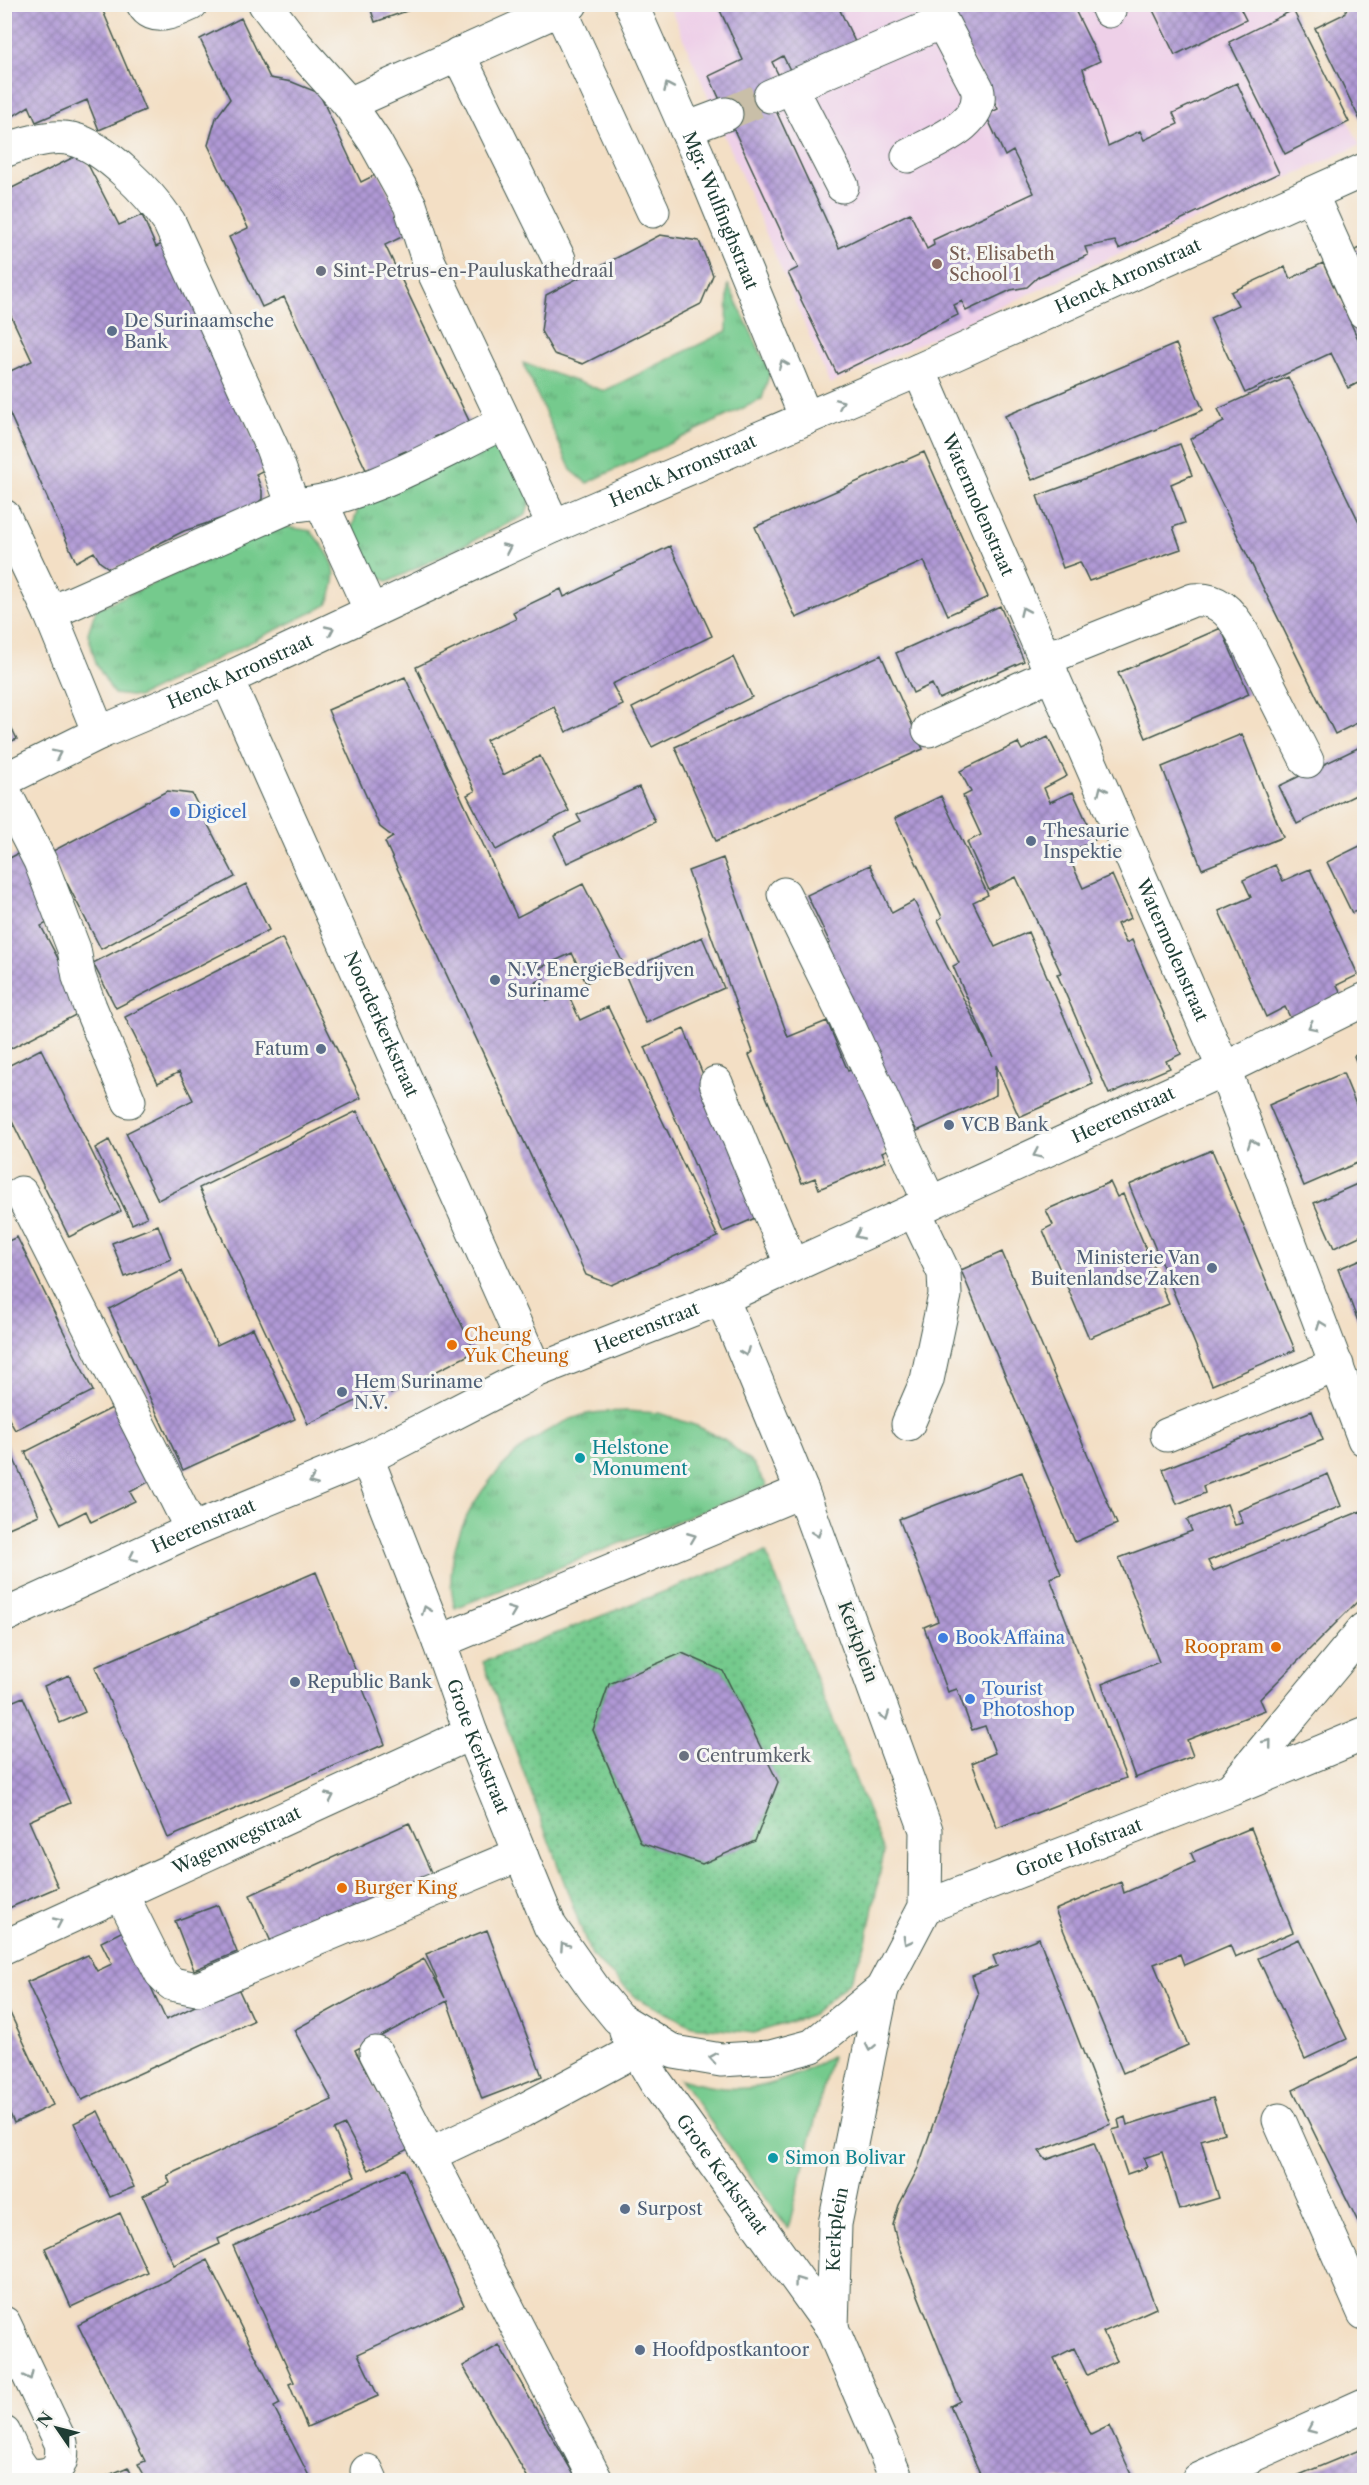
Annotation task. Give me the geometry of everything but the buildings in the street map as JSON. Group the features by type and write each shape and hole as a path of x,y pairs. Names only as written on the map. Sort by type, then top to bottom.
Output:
{"street":[{"path":"143,4 146,9 156,15 170,14 191,4"},
{"path":"265,4 297,46 349,104 375,142 410,205 428,260 554,526"},
{"name":"Mgr. Wulfinghstraat","path":"631,4 686,129 806,418"},
{"path":"349,104 565,7 653,211"},
{"path":"842,186 780,92 937,13 979,98 975,111 967,122 908,156"},
{"path":"458,54 560,259"},
{"path":"686,129 726,114"},
{"path":"4,152 50,138 71,139 85,144 119,167 156,203 169,222 272,448 371,611"},
{"name":"Henck Arronstraat","path":"4,780 99,733 227,679 554,526 919,369 1365,170"},
{"path":"1311,194 1365,312"},
{"name":"Watermolenstraat","path":"919,369 1224,1069 1365,1439"},
{"path":"50,613 307,503 369,487 505,422"},
{"path":"4,516 50,613 99,733"},
{"path":"929,730 1048,666 1193,600 1205,599 1221,605 1233,615 1307,761"},
{"name":"Noorderkerkstraat","path":"227,679 536,1371"},
{"path":"4,791 40,861 74,949 79,977 90,1007 129,1101"},
{"path":"784,894 846,1020 922,1207 944,1273 945,1295 927,1380 908,1424"},
{"name":"Heerenstraat","path":"4,1616 192,1530 367,1458 536,1371 722,1298 1224,1069 1365,1000"},
{"path":"716,1083 792,1266"},
{"path":"21,1193 192,1530"},
{"name":"Kerkplein","path":"722,1298 802,1491 926,1830 925,1907 882,1989 835,2224 832,2328"},
{"path":"1167,1435 1337,1365"},
{"name":"Grote Kerkstraat","path":"367,1458 439,1642 471,1733 550,1926 581,1971 618,2018 655,2081 832,2328"},
{"path":"439,1642 802,1491"},
{"name":"Grote Hofstraat","path":"1232,1789 1365,1629"},
{"name":"Wagenwegstraat","path":"4,1947 471,1733"},
{"name":"Grote Hofstraat","path":"925,1907 1232,1789 1365,1734"},
{"path":"121,1893 161,1974 172,1984 197,1989 521,1854"},
{"name":"Kerkplein","path":"771,2057 812,2046 882,1989"},
{"name":"Grote Kerkstraat","path":"618,2018 674,2052 721,2060 771,2057"},
{"path":"429,2155 522,2111 636,2050"},
{"path":"376,2053 596,2481"},
{"path":"1280,2120 1365,2313"},
{"path":"4,2323 61,2443 63,2457 58,2468 41,2477 26,2474 4,2433"},
{"path":"832,2328 897,2481"},
{"path":"1198,2481 1365,2405"}],"shaded area":[{"name":"St. Elisabeth School 1","path":"669,5 1289,5 1360,145 830,384"}],"green space":[{"path":"728,284 770,372 762,399 587,483 571,470 523,363 604,391 727,331"},
{"path":"487,441 510,450 531,497 526,515 388,582 368,569 352,528 359,505"},
{"path":"282,526 311,531 330,557 335,573 327,605 138,697 114,694 96,664 88,633 96,609"},
{"path":"625,1411 659,1413 697,1426 725,1440 754,1465 767,1486 455,1608 451,1578 455,1547 466,1518 483,1490 504,1465 529,1443 555,1426 583,1415"},
{"path":"766,1552 884,1852 866,1942 850,1981 810,2016 754,2033 692,2026 637,1998 591,1955 483,1662","holes":["682,1653 723,1671 778,1782 755,1841 702,1864 641,1843 593,1730 609,1684"]},
{"path":"831,2057 788,2229 680,2079 722,2088 758,2087 776,2083 812,2068"}],"tunnel":[{"path":"726,114 770,96"}],"place":[{"name":"St. Elisabeth School 1","path":"937,264"},
{"name":"Sint-Petrus-en-Pauluskathedraal","path":"321,271"},
{"name":"De Surinaamsche Bank","path":"112,331"},
{"name":"Digicel","path":"175,812"},
{"name":"Thesaurie Inspektie","path":"1031,841"},
{"name":"N.V. EnergieBedrijven Suriname","path":"495,980"},
{"name":"Fatum","path":"321,1049"},
{"name":"VCB Bank","path":"949,1125"},
{"name":"Ministerie Van Buitenlandse Zaken","path":"1212,1268"},
{"name":"Cheung Yuk Cheung","path":"452,1345"},
{"name":"Hem Suriname N.V.","path":"342,1392"},
{"name":"Helstone Monument","path":"580,1458"},
{"name":"Book Affaina","path":"943,1638"},
{"name":"Roopram","path":"1276,1647"},
{"name":"Republic Bank","path":"295,1682"},
{"name":"Tourist Photoshop","path":"970,1699"},
{"name":"Centrumkerk","path":"684,1756"},
{"name":"Burger King","path":"342,1888"},
{"name":"Simon Bolivar","path":"773,2158"},
{"name":"Surpost","path":"625,2209"},
{"name":"Hoofdpostkantoor","path":"640,2350"}]}
